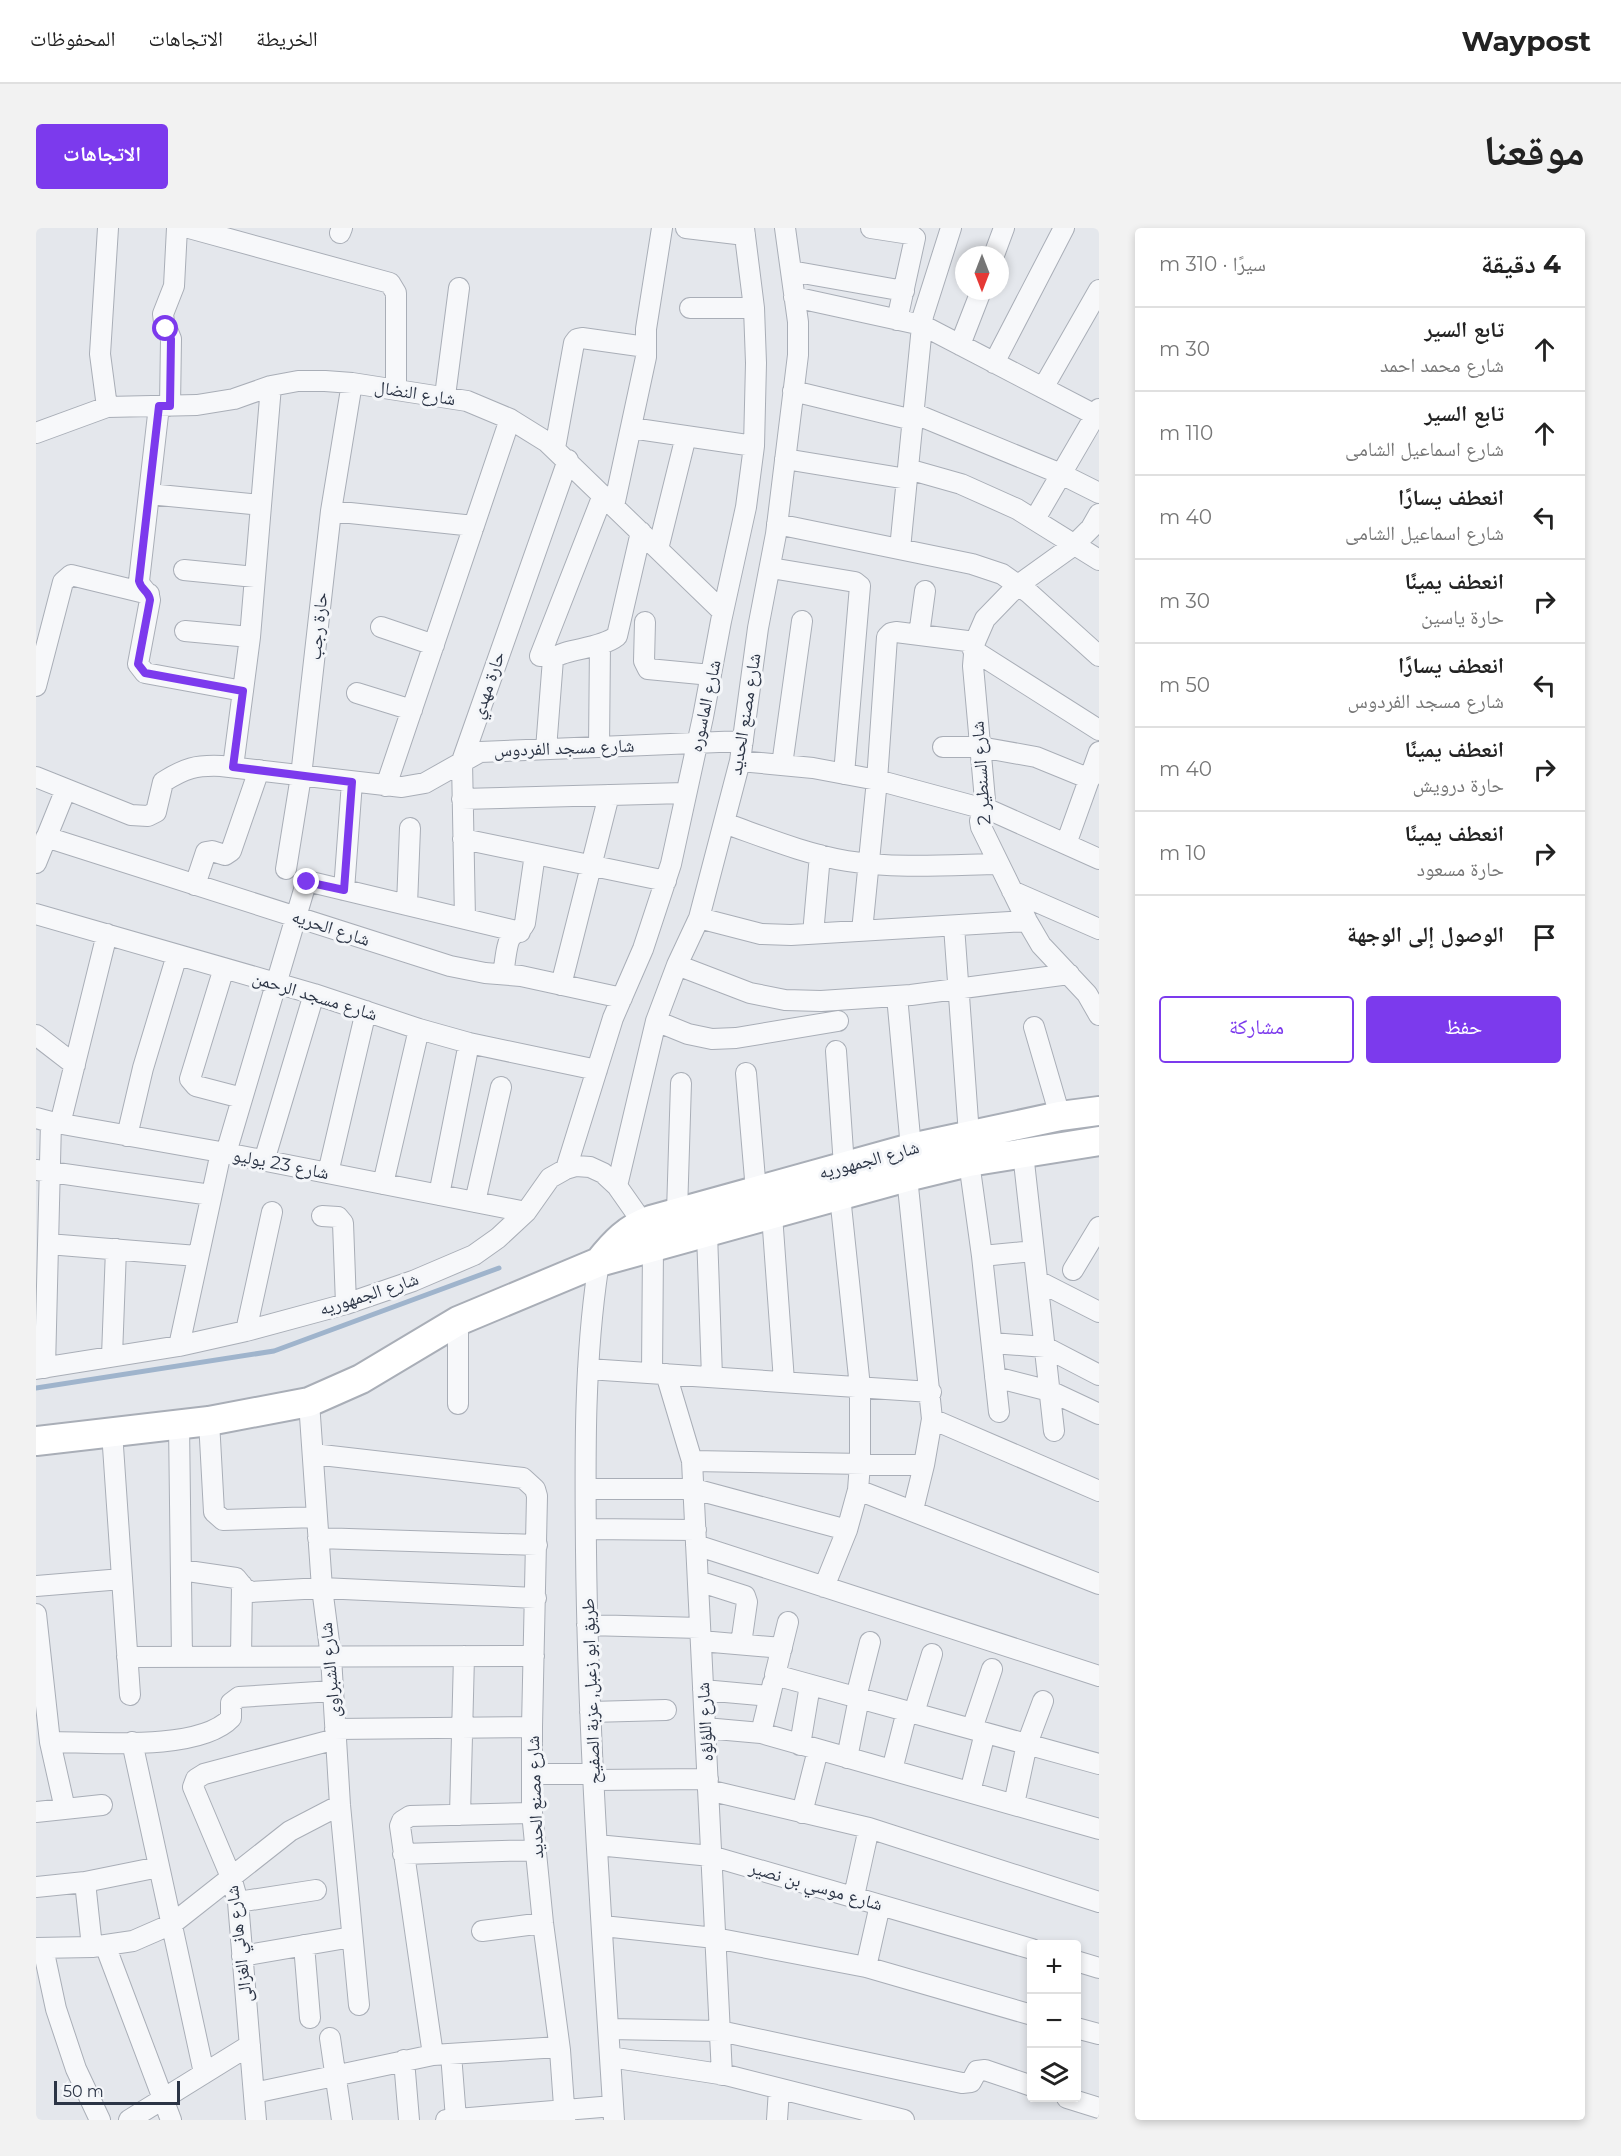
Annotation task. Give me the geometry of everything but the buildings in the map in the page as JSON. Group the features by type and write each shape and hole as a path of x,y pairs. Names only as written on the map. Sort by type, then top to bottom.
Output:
{"main road":[{"name":"شارع الجمهوريه","path":"648,1236 707,1233 772,1215 907,1177 969,1149 1060,1116 1099,1111"},
{"name":"شارع الجمهوريه","path":"36,1441 209,1420 309,1402 362,1379 458,1321 599,1262 648,1236 677,1212 911,1148 969,1149 1023,1154 1099,1141"}],"street":[{"path":"107,407 100,354 108,228"},
{"path":"177,228 174,286 164,314 164,322 171,339 165,406 149,494 139,581 141,588 149,594 150,600 138,659 145,673 243,691"},
{"path":"189,228 390,283 396,293 396,389"},
{"path":"540,656 609,500 631,428 646,347 646,329 662,228"},
{"path":"686,228 745,232"},
{"name":"شارع مصنع الحديد","path":"617,1186 656,1021 677,965 699,918 742,751 758,628 771,568 798,355 798,322 785,228"},
{"path":"871,228 896,230 915,238 897,320"},
{"path":"900,549 923,316 951,228"},
{"path":"998,246 1005,228"},
{"path":"994,363 1064,228"},
{"name":"شارع الماسوره","path":"566,1169 622,998 643,949 666,881 698,743 746,507 754,446 756,363 754,308 745,232"},
{"path":"791,271 904,291"},
{"path":"445,396 459,288"},
{"path":"1043,388 1099,290"},
{"path":"795,297 922,326 1098,414 1035,519"},
{"path":"960,345 978,300"},
{"path":"690,308 754,308"},
{"name":"حارة مهدي","path":"465,919 462,761 561,454 574,343 577,339 582,338 646,347"},
{"name":"شارع النضال","path":"36,434 107,407 197,405 234,399 271,386 298,381 352,383 467,401 510,419 561,454 723,612"},
{"name":"حارة رجب","path":"286,869 302,776 331,511 352,383"},
{"path":"233,767 250,637 271,386"},
{"path":"793,392 913,417 1061,474 1099,493"},
{"path":"386,786 510,419"},
{"path":"631,428 754,446"},
{"path":"658,549 686,436"},
{"path":"785,459 907,474 961,484 1017,509 1099,560"},
{"path":"149,494 261,505"},
{"path":"331,511 474,526"},
{"path":"777,524 972,564 1002,574 1029,592 1099,656"},
{"path":"974,646 985,619 1018,585 1096,525"},
{"path":"546,749 553,659 560,654 587,649 614,638 618,632 641,532"},
{"path":"771,568 855,582 860,586 844,774"},
{"path":"184,570 255,577"},
{"path":"36,686 63,582 68,577 71,575 149,594"},
{"path":"919,635 925,591"},
{"path":"782,765 802,621"},
{"path":"645,622 644,661 648,669 711,675"},
{"path":"381,627 434,645"},
{"path":"185,631 250,637"},
{"path":"862,931 889,635 896,632 974,646 1099,730"},
{"path":"599,747 600,644"},
{"name":"شارع السنطير 2","path":"974,646 984,808 980,821 981,827 1041,945 1087,994 1099,1015"},
{"path":"357,693 412,710"},
{"name":"شارع مسجد الفردوس","path":"36,777 139,817 156,812 164,782 181,771 201,765 402,788 425,783 480,752 698,743 742,751 782,765 877,780 984,808 1099,857"},
{"path":"943,747 980,747 1036,757 1090,779"},
{"path":"1066,844 1099,752"},
{"path":"195,885 206,852 212,851 225,855 233,848 259,770"},
{"path":"344,890 352,782"},
{"path":"36,863 66,789"},
{"path":"462,799 685,793"},
{"path":"561,985 609,795"},
{"path":"724,823 795,848 847,861 901,865 999,864"},
{"path":"406,905 410,828"},
{"name":"شارع الحريه","path":"46,837 450,966 503,974 622,998"},
{"path":"463,839 666,881"},
{"path":"503,974 509,940 513,934 520,932 525,923 535,854"},
{"path":"813,934 820,855"},
{"path":"179,1346 211,1195 306,883 311,882 520,932"},
{"path":"1012,891 1099,929"},
{"name":"شارع مسجد الرحمن","path":"36,914 314,994 469,1043 597,1070"},
{"path":"699,918 761,934 791,936 1027,921"},
{"path":"954,926 969,1149 999,1412"},
{"path":"41,1369 42,1285 48,1244 42,1214 43,1171 49,1121 75,1065 107,934"},
{"path":"127,1136 137,1091 177,955"},
{"path":"677,965 750,993 786,1000 821,1001 897,996 1071,976 1099,984"},
{"path":"224,968 190,1079 196,1086 242,1098"},
{"path":"264,1161 314,994"},
{"path":"897,996 911,1148"},
{"path":"328,1173 366,1011"},
{"path":"656,1021 688,1034 712,1039 736,1038 838,1021"},
{"path":"1034,1027 1060,1116"},
{"path":"383,1184 419,1029"},
{"path":"36,1035 75,1065"},
{"path":"439,1195 469,1043"},
{"path":"836,1051 844,1166"},
{"path":"746,1072 756,1191"},
{"path":"677,1212 681,1083"},
{"path":"475,1202 501,1087"},
{"name":"شارع 23 يوليو","path":"49,1121 526,1212"},
{"path":"1023,1154 1054,1431"},
{"path":"566,1169 576,1166 590,1167 603,1173 617,1186 648,1236"},
{"name":"شارع الجمهوريه","path":"41,1369 179,1346 246,1331 346,1304 413,1281 474,1255 498,1238 526,1212 550,1178 566,1169"},
{"path":"43,1171 211,1195"},
{"path":"907,1177 932,1419 924,1465 912,1510"},
{"path":"824,1587 847,1530 858,1490 860,1464 860,1387 840,1196"},
{"path":"246,1331 272,1212"},
{"path":"772,1215 784,1382"},
{"path":"322,1216 338,1217 343,1222 346,1304"},
{"path":"1073,1270 1099,1227"},
{"path":"707,1233 712,1377"},
{"name":"شارع اللؤلؤه","path":"648,1236 659,1373 692,1461 722,2075"},
{"path":"48,1244 197,1256"},
{"path":"112,1356 116,1249"},
{"path":"982,1256 1034,1251"},
{"name":"طريق ابو زعبل, عزبة الصفيح","path":"599,1262 588,1369 587,1625 597,1845 614,2113"},
{"path":"1038,1281 1099,1312"},
{"path":"458,1321 458,1404"},
{"path":"992,1343 1045,1347 1097,1370"},
{"path":"588,1369 931,1392"},
{"path":"995,1377 1050,1391 1099,1414"},
{"name":"شارع الشبراوى","path":"309,1402 322,1588 332,1657 339,1805 359,2005"},
{"path":"932,1419 1099,1491"},
{"path":"209,1420 216,1515 223,1520 317,1517"},
{"path":"179,1424 183,1657"},
{"path":"112,1432 130,1695"},
{"name":"شارع مصنع الحديد","path":"313,1454 523,1478 535,1489 537,1545 532,1813 543,1923 560,2047 565,2115"},
{"path":"692,1461 924,1465"},
{"path":"586,1489 694,1489 847,1530"},
{"path":"858,1490 1099,1584"},
{"path":"586,1529 696,1538 824,1587 1099,1676"},
{"path":"318,1539 537,1545"},
{"path":"181,1570 233,1577 252,1592 322,1588 536,1598"},
{"path":"36,1586 122,1579"},
{"path":"698,1581 745,1596 747,1602 741,1644"},
{"path":"241,1657 242,1585"},
{"path":"36,1614 50,1742 65,1809"},
{"path":"761,1733 788,1622"},
{"path":"587,1625 701,1634 741,1644 782,1648"},
{"path":"847,1758 857,1698 870,1642"},
{"path":"892,1770 932,1654"},
{"path":"460,1815 464,1656"},
{"path":"127,1657 534,1656"},
{"path":"970,1792 978,1731 992,1669"},
{"path":"775,1675 1099,1764"},
{"path":"802,1813 809,1747 810,1685"},
{"path":"703,1690 770,1696"},
{"path":"50,1742 169,1742 222,1726 231,1718 231,1703 239,1697 333,1691"},
{"path":"1014,1804 1027,1744 1043,1701"},
{"path":"590,1712 666,1710"},
{"path":"336,1734 532,1727"},
{"path":"705,1728 761,1733 1099,1828"},
{"name":"شارع هاني الغزالى","path":"256,2120 238,1902 231,1878 193,1787 196,1779 204,1774 336,1734"},
{"path":"132,1742 204,2073"},
{"path":"532,1774 708,1784 802,1813 869,1828 1099,1902"},
{"path":"36,1812 102,1805"},
{"path":"100,2120 76,2069 59,2019 40,1948 99,1946 133,1941 172,1924 290,1831 339,1805"},
{"path":"456,2119 399,1831 402,1821 410,1816 532,1813"},
{"path":"854,1896 869,1828"},
{"name":"شارع موسي بن نصير","path":"597,1845 711,1856 1027,1948"},
{"path":"403,1854 536,1850"},
{"path":"36,1887 85,1882 159,1867"},
{"path":"85,1882 99,1946 171,2120"},
{"path":"238,1902 316,1890"},
{"path":"866,1967 880,1905"},
{"path":"482,1931 543,1923"},
{"path":"603,1926 715,1938 866,1967 1027,2014"},
{"path":"242,1956 352,1937"},
{"path":"304,1945 310,2018"},
{"path":"1081,1962 1099,1968"},
{"path":"609,2029 720,2031 962,2083 970,2082 977,2071 985,2070 1027,2084"},
{"path":"1081,2029 1099,2034"},
{"path":"330,2038 342,2120"},
{"path":"129,2120 250,2045"},
{"path":"254,2093 404,2060 442,2054 560,2047"},
{"path":"610,2057 722,2075 878,2117 904,2120"},
{"path":"404,2060 410,2120"},
{"path":"777,2120 779,2089"},
{"path":"1081,2102 1099,2108"},
{"path":"446,2120 614,2113"}],"waterway":[{"path":"36,1388 274,1351 499,1268"}],"route":[{"path":"166,329 171,339 170,406 159,406 139,581 141,588 149,594 150,600 138,664 145,673 243,691 233,767 352,782 344,890 307,882"}]}
